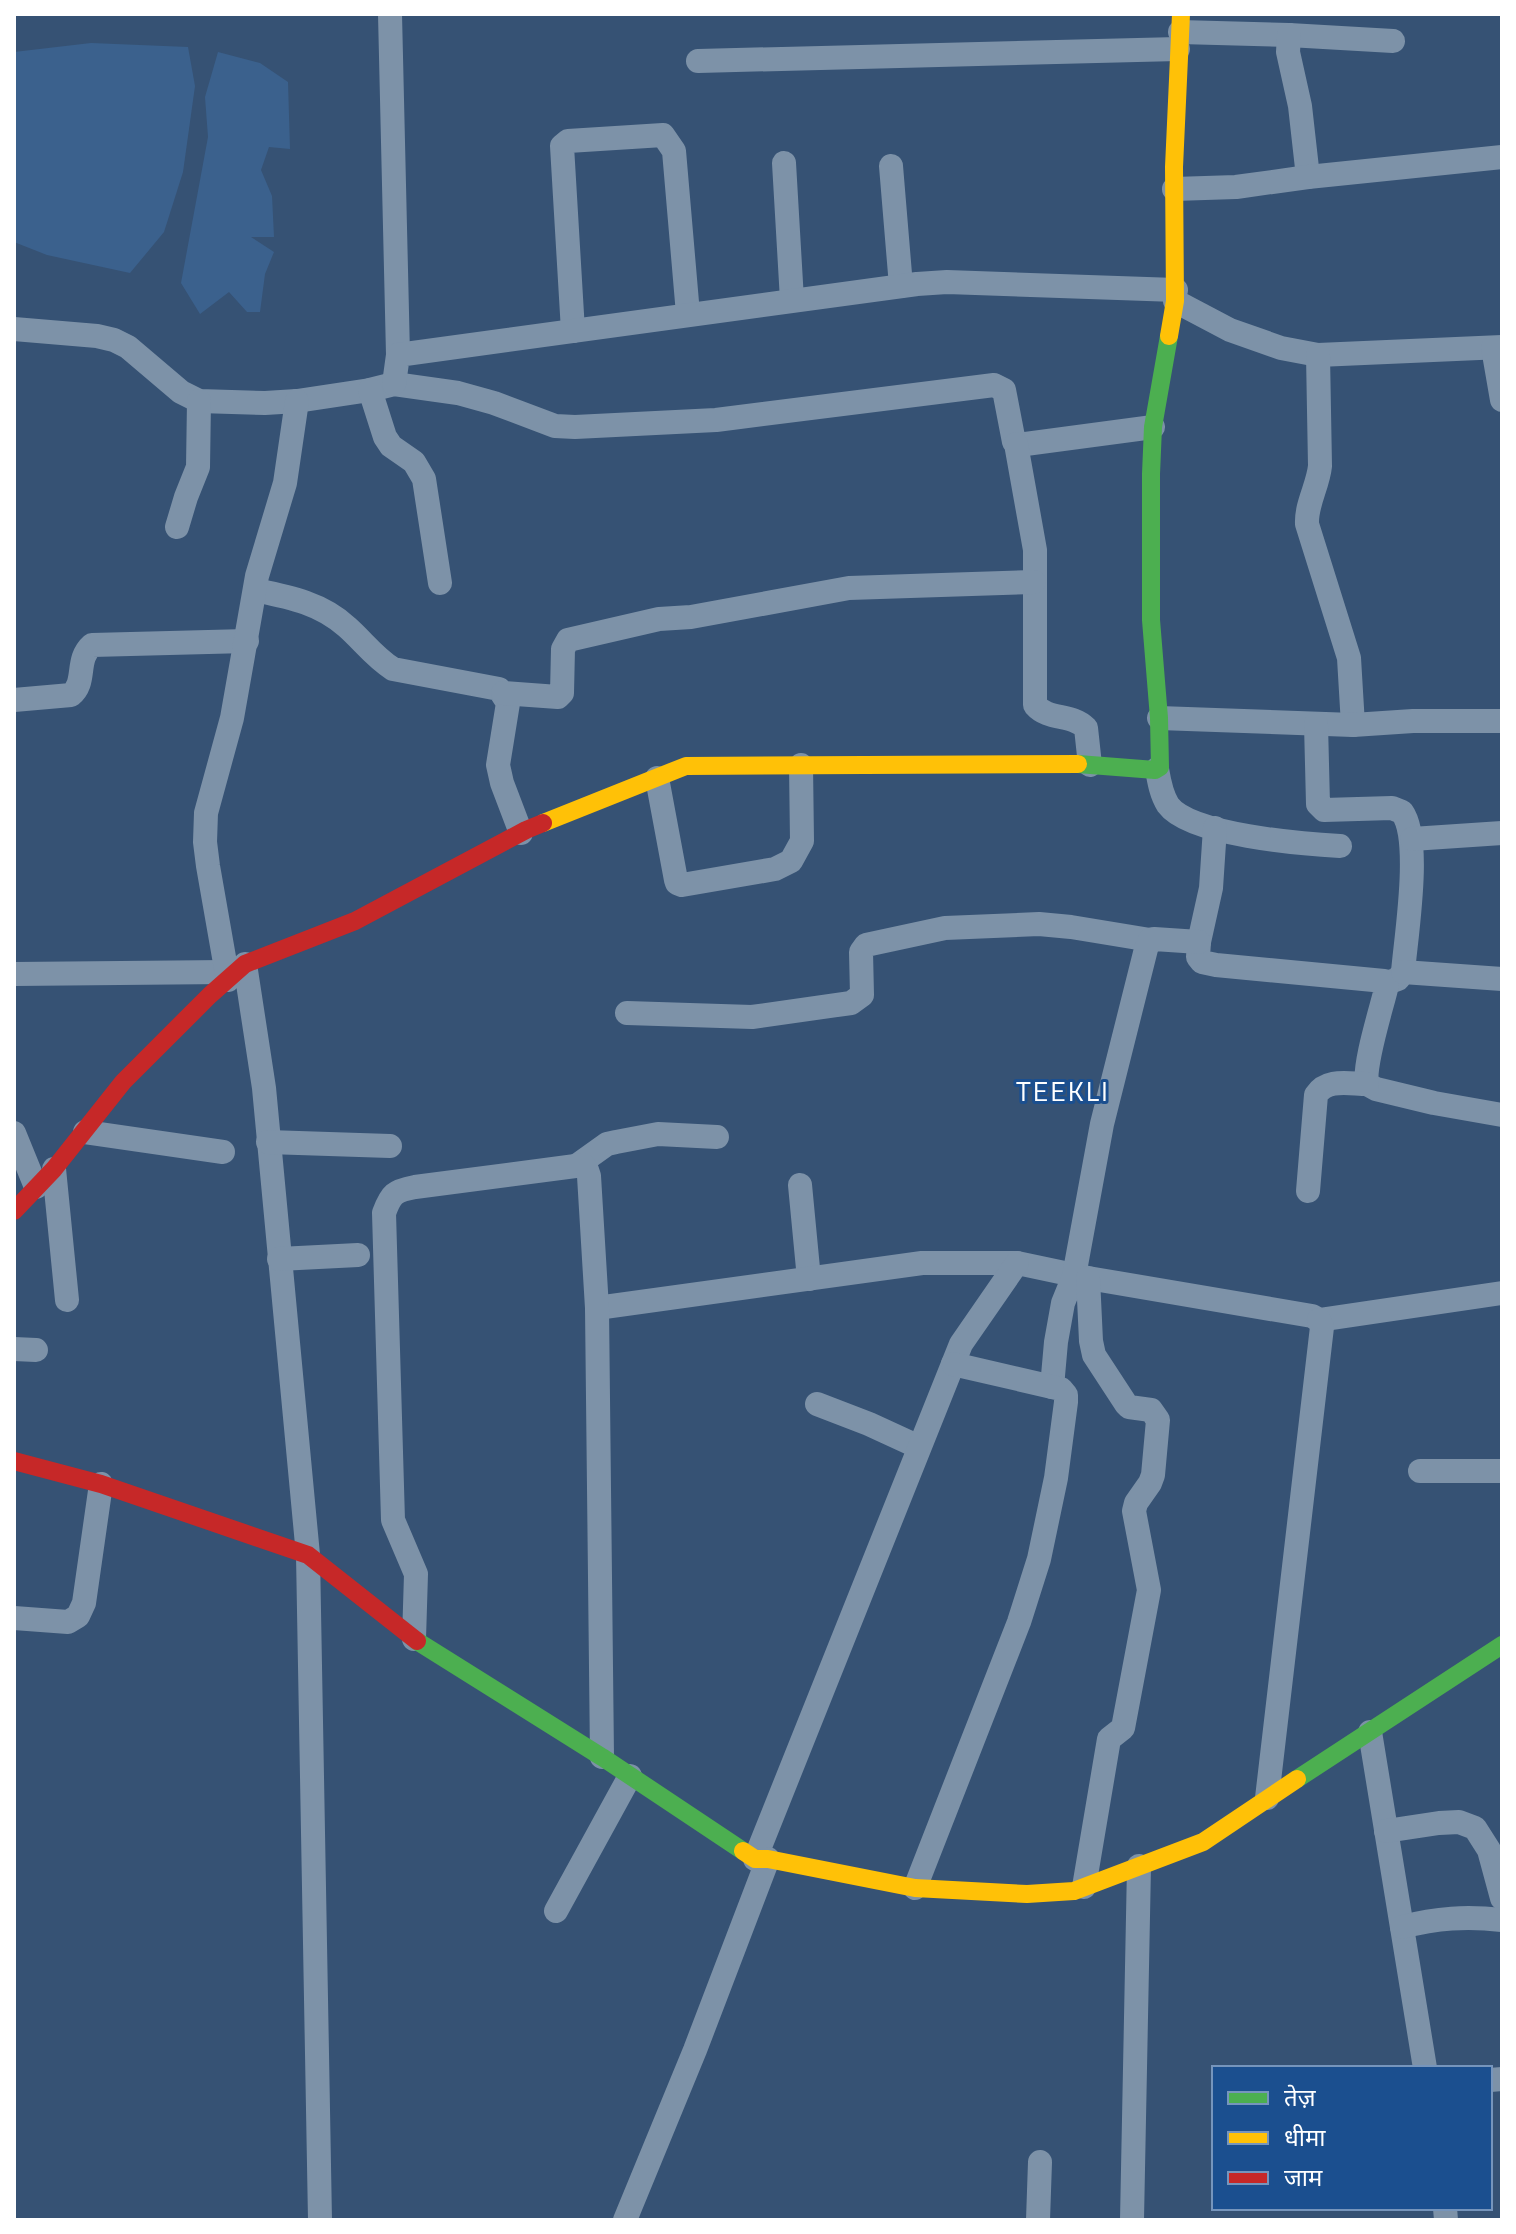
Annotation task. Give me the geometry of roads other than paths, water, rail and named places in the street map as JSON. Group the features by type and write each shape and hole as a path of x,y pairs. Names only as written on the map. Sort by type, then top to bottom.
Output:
{"street":[{"path":"390,14 398,355 394,384"},
{"path":"1179,32 1174,189 1176,295 1153,427 1149,545 1159,718 1160,765 1157,769 1168,805 1181,817 1215,828 1286,842 1340,846"},
{"path":"698,61 1179,32 1393,41"},
{"path":"1289,35 1288,52 1300,106 1308,177"},
{"path":"573,331 562,146 568,141 663,135 670,142 674,151 688,314"},
{"path":"1174,189 1236,187 1502,157"},
{"path":"784,163 792,300"},
{"path":"891,166 901,286"},
{"path":"398,355 792,300 947,282 1176,295 1230,330 1281,348 1318,355 1498,347 1502,400"},
{"path":"14,329 114,340 128,347 181,392 199,401 297,401 394,384 458,393 555,426 716,420 994,385 1004,390 1035,550 1035,705 1040,711 1074,719 1086,728 1090,765"},
{"path":"1318,355 1320,466 1306,512 1307,524 1349,658 1353,725"},
{"path":"370,390 385,437 391,446 414,462 424,479 440,583"},
{"path":"177,527 198,467 199,401"},
{"path":"297,401 285,483 255,590 232,718 206,813 206,854 264,1088 308,1555 320,2220"},
{"path":"1016,444 1153,427"},
{"path":"503,693 558,697 562,693 563,649 568,640 659,619 691,617 849,588 1034,582"},
{"path":"255,590 291,598 328,612 348,627 378,660 393,669 499,689 508,703 498,765 521,833"},
{"path":"14,700 71,695 77,690 83,657 92,645 247,641"},
{"path":"1159,718 1353,725 1502,721"},
{"path":"1316,724 1320,807 1324,810 1397,809 1406,817 1412,839 1412,861 1395,978 1366,1078 1367,1084"},
{"path":"14,974 233,972 355,921 521,833 686,766 1063,763 1157,769"},
{"path":"657,778 676,880 682,885 775,869 791,861 802,841 801,765"},
{"path":"1215,828 1211,888 1199,942 1199,959 1202,962 1380,979 1502,979"},
{"path":"1412,839 1502,833"},
{"path":"627,1013 752,1017 851,1003 862,995 861,952 866,945 945,928 1039,924 1150,940 1199,942"},
{"path":"1084,1887 1109,1739 1123,1728 1149,1590 1134,1511 1153,1475 1158,1420 1151,1410 1126,1404 1094,1355 1081,1277 1102,1124 1150,940"},
{"path":"14,1211 54,1169 123,1082 233,972"},
{"path":"1308,1191 1316,1095 1326,1084 1367,1084 1434,1103 1502,1115"},
{"path":"85,1132 223,1152"},
{"path":"14,1133 36,1187"},
{"path":"414,1639 416,1574 393,1520 384,1213 389,1197 401,1189 579,1164 607,1144 658,1134 717,1137"},
{"path":"268,1142 390,1146"},
{"path":"579,1164 585,1167 589,1176 597,1308 602,1757"},
{"path":"54,1169 67,1300"},
{"path":"800,1185 809,1279"},
{"path":"279,1259 358,1255"},
{"path":"597,1308 922,1263 1017,1263 1081,1277 1312,1316 1319,1320 1322,1327 1267,1798"},
{"path":"625,2220 695,2050 761,1859 961,1344 1017,1263"},
{"path":"1052,1387 1063,1303 1081,1277"},
{"path":"1319,1320 1502,1293"},
{"path":"915,1888 1019,1622 1039,1559 1056,1478 1066,1402 1065,1392 1061,1389 953,1364"},
{"path":"817,1404 919,1447"},
{"path":"14,1461 101,1484 308,1555 414,1639 761,1859 915,1888 1027,1894 1074,1891 1203,1842 1502,1645"},
{"path":"1420,1471 1502,1471"},
{"path":"14,1618 68,1622 78,1616 84,1603 101,1484"},
{"path":"1370,1732 1425,2066"},
{"path":"556,1911 630,1776"},
{"path":"1386,1831 1459,1822 1475,1828 1489,1850 1502,1898"},
{"path":"1132,2220 1139,1866"},
{"path":"1402,1927 1430,1920 1471,1917 1502,1920"},
{"path":"1038,2220 1040,2162"}],"water":[{"path":"91,43 188,47 195,86 183,172 164,232 130,273 47,255 14,242 14,52"},
{"path":"218,52 260,63 288,82 290,149 269,147 261,170 272,196 274,237 251,237 274,252 265,274 260,312 247,312 229,292 200,314 181,283 208,137 205,97"}],"district":[{"name":"TEEKLI","path":"1063,1090"}]}
